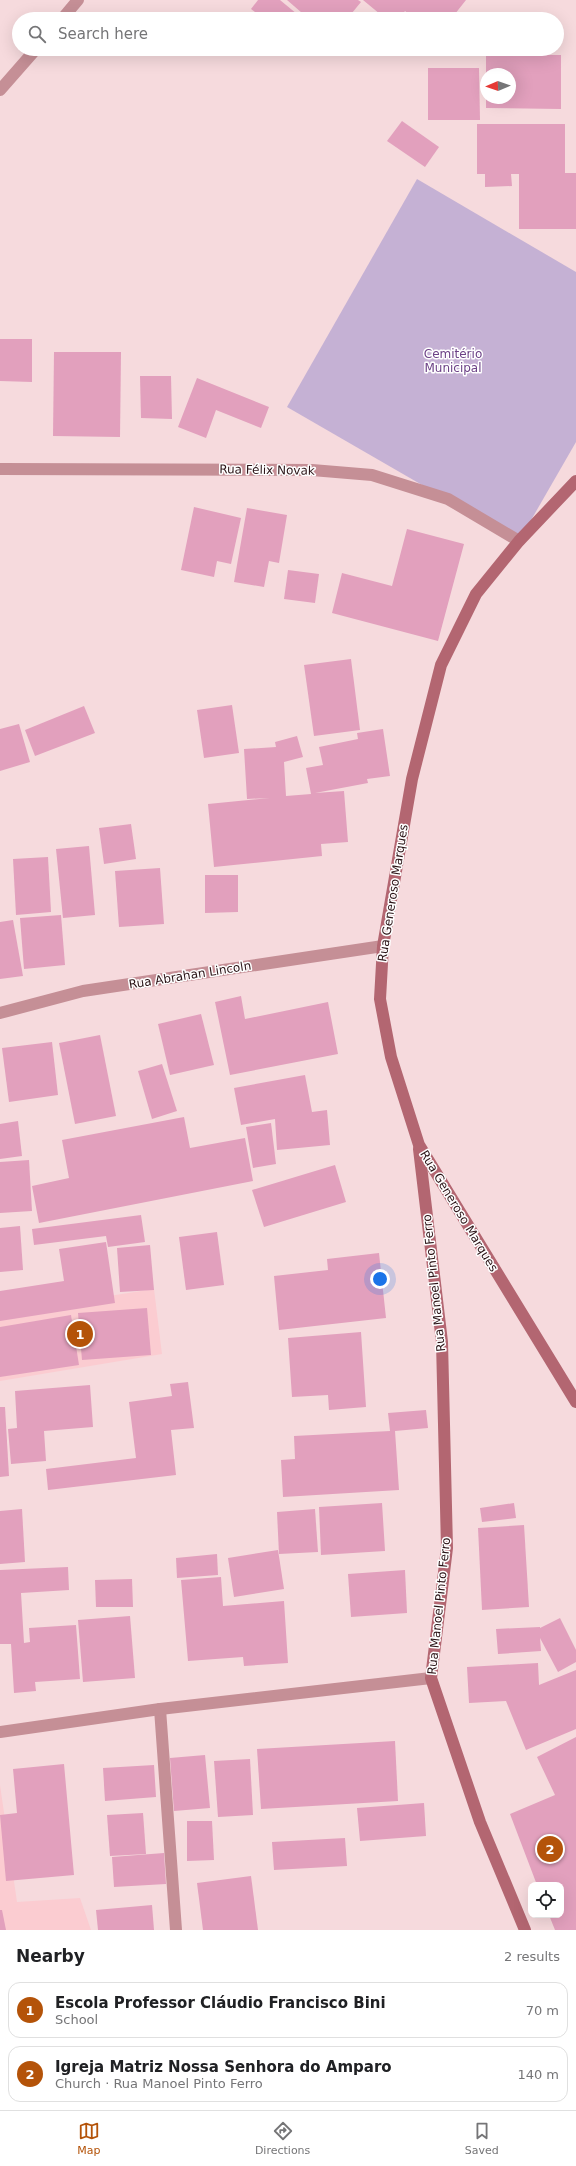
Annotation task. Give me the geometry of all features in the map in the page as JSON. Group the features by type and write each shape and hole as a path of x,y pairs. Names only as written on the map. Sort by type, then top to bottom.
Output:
{"street":[{"path":"68,12 78,0"},
{"path":"0,90 30,56"},
{"name":"Rua Félix Novak","path":"0,469 312,470 372,475 448,498 519,542"},
{"name":"Rua Generoso Marques","path":"576,481 519,542 476,594 441,665 412,779 383,946 380,999 391,1057 419,1145 576,1402"},
{"name":"Rua Abrahan Lincoln","path":"0,1013 83,991 383,946"},
{"name":"Rua Manoel Pinto Ferro","path":"419,1145 442,1342 447,1548 431,1678 480,1822 525,1930"},
{"path":"0,1732 160,1709 431,1678"},
{"path":"160,1709 176,1930"}],"shaded area":[{"path":"154,1289 162,1354 0,1381 0,1313"},
{"path":"0,1785 17,1902 80,1898 91,1930 0,1930"}],"green space":[{"name":"Cemitério Municipal","path":"417,179 576,272 576,442 519,541 287,407"}],"building":[{"path":"258,0 280,0 295,12 255,12 251,9"},
{"path":"287,0 358,0 361,2 353,12 301,12"},
{"path":"363,0 466,0 457,12 378,12"},
{"path":"486,56 561,56 561,109 486,108 486,104 516,104 516,68 486,68"},
{"path":"428,68 479,68 480,120 428,120"},
{"path":"402,121 439,147 425,167 387,141"},
{"path":"477,124 565,124 565,173 576,173 576,229 519,229 519,174 511,174 512,186 485,187 485,174 477,174"},
{"path":"0,339 32,339 32,382 0,381"},
{"path":"54,352 121,352 120,437 53,436"},
{"path":"140,376 171,376 172,419 141,418"},
{"path":"197,378 269,407 261,428 216,410 206,438 178,427"},
{"path":"194,507 241,518 231,564 217,561 214,577 181,570"},
{"path":"247,508 287,515 279,563 269,561 264,587 234,582"},
{"path":"407,529 464,544 438,641 332,613 342,573 392,586"},
{"path":"288,570 319,574 315,603 284,599"},
{"path":"351,659 360,730 314,736 304,665"},
{"path":"232,705 239,753 204,758 197,710"},
{"path":"84,706 95,733 35,756 25,730"},
{"path":"19,724 30,762 0,771 0,729"},
{"path":"383,729 390,776 367,779 368,783 315,793 344,791 348,842 321,844 322,856 214,867 208,804 270,798 247,799 244,749 276,747 275,742 297,736 303,757 284,762 286,796 311,794 306,768 323,765 319,747 358,739 357,733"},
{"path":"131,824 136,859 104,864 99,828"},
{"path":"89,846 95,915 63,918 56,849"},
{"path":"48,857 51,912 16,915 13,859"},
{"path":"160,868 164,924 119,927 115,871"},
{"path":"205,875 238,875 238,912 205,913"},
{"path":"61,915 65,965 24,969 20,918"},
{"path":"13,920 23,976 0,979 0,922"},
{"path":"241,996 245,1019 328,1002 338,1054 230,1075 215,1002"},
{"path":"201,1014 214,1065 170,1075 158,1024"},
{"path":"100,1035 116,1116 75,1124 59,1043"},
{"path":"52,1042 58,1095 9,1102 2,1048"},
{"path":"162,1064 177,1111 152,1119 138,1071"},
{"path":"305,1075 312,1112 327,1110 330,1145 277,1150 275,1119 241,1125 234,1088"},
{"path":"184,1117 190,1148 245,1138 253,1181 39,1223 32,1186 69,1178 62,1140"},
{"path":"18,1121 22,1156 0,1159 0,1124"},
{"path":"271,1123 276,1164 253,1168 246,1127"},
{"path":"29,1160 32,1211 0,1213 0,1162"},
{"path":"335,1165 346,1202 264,1227 252,1190"},
{"path":"141,1215 145,1242 108,1247 106,1236 34,1245 32,1229"},
{"path":"20,1226 23,1270 0,1272 0,1228"},
{"path":"217,1232 224,1285 186,1290 179,1237"},
{"path":"106,1242 115,1303 0,1321 0,1291 64,1281 59,1249"},
{"path":"150,1245 154,1290 120,1292 117,1248"},
{"path":"379,1253 386,1318 279,1330 274,1276 328,1270 327,1259"},
{"path":"147,1308 151,1355 82,1360 78,1313"},
{"path":"71,1315 79,1365 0,1377 0,1327"},
{"path":"361,1332 366,1407 329,1410 328,1395 292,1397 288,1338"},
{"path":"188,1382 194,1428 171,1430 176,1475 48,1490 46,1469 136,1458 129,1402 172,1396 170,1384"},
{"path":"90,1385 93,1427 44,1431 46,1461 11,1464 8,1429 17,1428 15,1391"},
{"path":"0,1407 5,1407 9,1476 0,1477"},
{"path":"426,1410 428,1428 395,1431 399,1490 283,1497 281,1460 295,1459 294,1436 390,1431 388,1413"},
{"path":"382,1503 385,1551 321,1555 319,1507"},
{"path":"514,1503 516,1518 482,1522 480,1508"},
{"path":"22,1509 25,1562 0,1564 0,1511"},
{"path":"315,1509 318,1552 279,1554 277,1512"},
{"path":"524,1525 529,1607 482,1610 478,1528"},
{"path":"278,1550 284,1589 234,1597 228,1558"},
{"path":"217,1554 218,1575 177,1578 176,1558"},
{"path":"68,1567 69,1590 21,1593 24,1643 30,1642 29,1628 76,1625 80,1679 35,1682 36,1691 14,1693 11,1644 0,1644 0,1570"},
{"path":"405,1570 407,1613 351,1617 348,1574"},
{"path":"221,1577 223,1606 284,1601 288,1663 244,1666 243,1657 188,1661 181,1580"},
{"path":"132,1579 133,1607 96,1607 95,1580"},
{"path":"130,1616 135,1678 83,1682 78,1620"},
{"path":"560,1618 576,1650 576,1662 558,1672 540,1638 541,1651 498,1654 496,1629 540,1628"},
{"path":"538,1663 539,1685 576,1670 576,1729 526,1750 506,1701 469,1703 467,1667"},
{"path":"576,1737 576,1930 555,1930 550,1918 564,1918 564,1882 536,1882 510,1814 555,1795 537,1757"},
{"path":"395,1741 398,1801 261,1809 257,1749"},
{"path":"205,1755 210,1808 174,1811 170,1758"},
{"path":"250,1759 253,1815 218,1817 214,1761"},
{"path":"64,1764 74,1875 6,1881 0,1815 17,1813 13,1769"},
{"path":"154,1765 156,1797 105,1801 103,1768"},
{"path":"424,1803 426,1836 360,1841 357,1808"},
{"path":"143,1813 146,1854 110,1856 107,1815"},
{"path":"187,1821 212,1821 214,1860 187,1861"},
{"path":"345,1838 347,1866 274,1870 272,1842"},
{"path":"164,1853 166,1884 114,1887 112,1857"},
{"path":"251,1876 258,1930 203,1930 197,1883"},
{"path":"152,1905 154,1930 98,1930 96,1910"},
{"path":"0,1910 2,1910 6,1930 0,1930"}],"place":[{"name":"Escola Professor Cláudio Francisco Bini","path":"80,1334"},
{"name":"Igreja Matriz Nossa Senhora do Amparo","path":"550,1849"}]}
